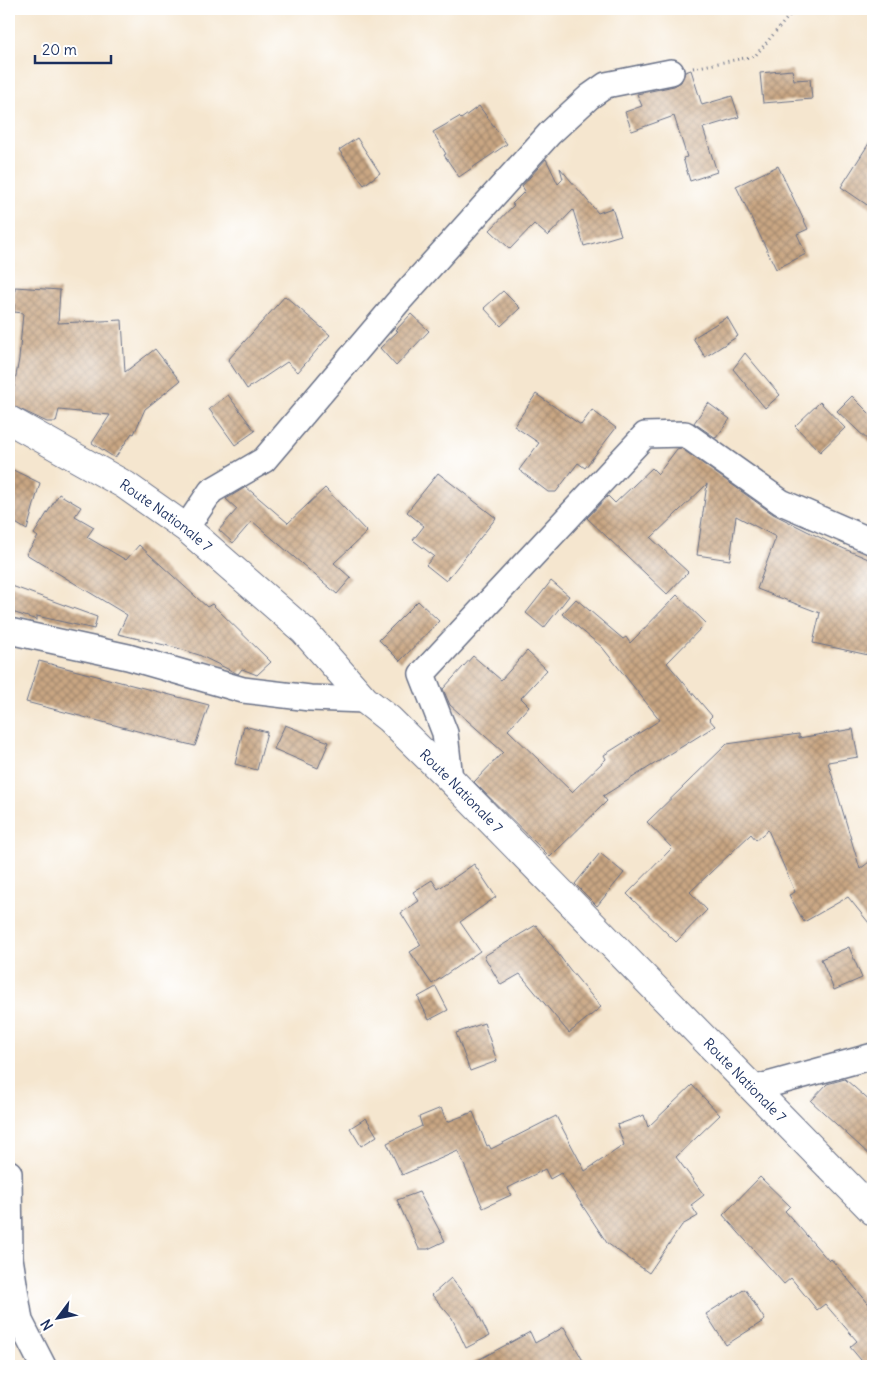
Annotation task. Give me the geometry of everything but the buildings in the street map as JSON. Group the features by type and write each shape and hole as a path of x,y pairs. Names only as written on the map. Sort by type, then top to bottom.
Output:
{"main road":[{"name":"Route Nationale 7","path":"9,420 125,485 186,528 304,631 366,700 389,719 450,779 873,1211"}],"street":[{"path":"186,528 211,491 264,460 398,302 557,127 589,97 606,85 672,72"},
{"path":"450,779 444,733 422,674 645,435 685,434 781,502 873,542"},
{"path":"9,631 128,657 243,690 310,698 366,700"},
{"path":"752,1089 873,1056"},
{"path":"9,1173 10,1258 20,1321 43,1366"}],"path":[{"path":"672,72 755,56 794,9"}]}
